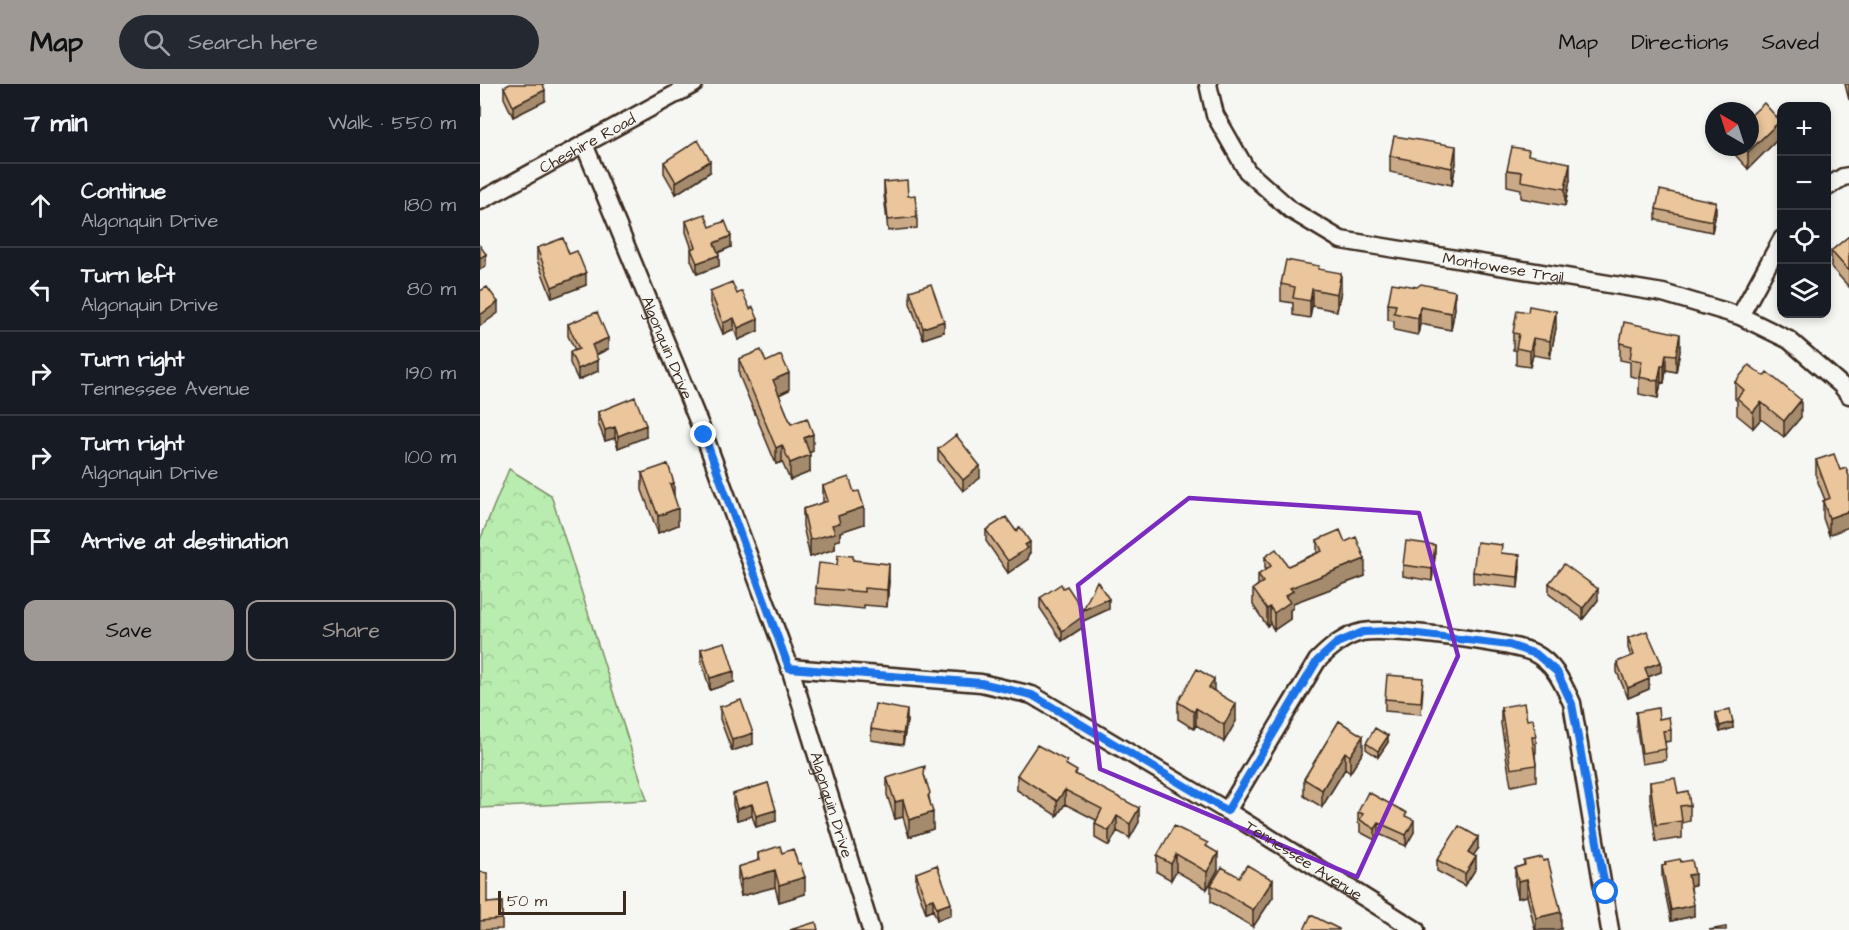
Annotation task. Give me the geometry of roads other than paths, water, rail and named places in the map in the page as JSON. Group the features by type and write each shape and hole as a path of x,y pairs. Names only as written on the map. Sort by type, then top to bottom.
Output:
{"street":[{"name":"Cheshire Road","path":"480,201 694,84"},
{"name":"Montowese Trail","path":"1208,84 1215,115 1247,171 1291,210 1341,240 1663,293 1740,316 1789,340 1849,395"},
{"name":"Algonquin Drive","path":"584,144 704,435 789,668 872,930"},
{"path":"1831,185 1843,177 1849,176"},
{"path":"1740,316 1777,248"},
{"path":"1227,811 1317,661 1337,643 1363,632 1393,631 1509,645 1536,654 1557,672 1572,704 1610,930"},
{"name":"Tennessee Avenue","path":"789,668 981,683 1032,695 1227,811 1416,930"}]}
